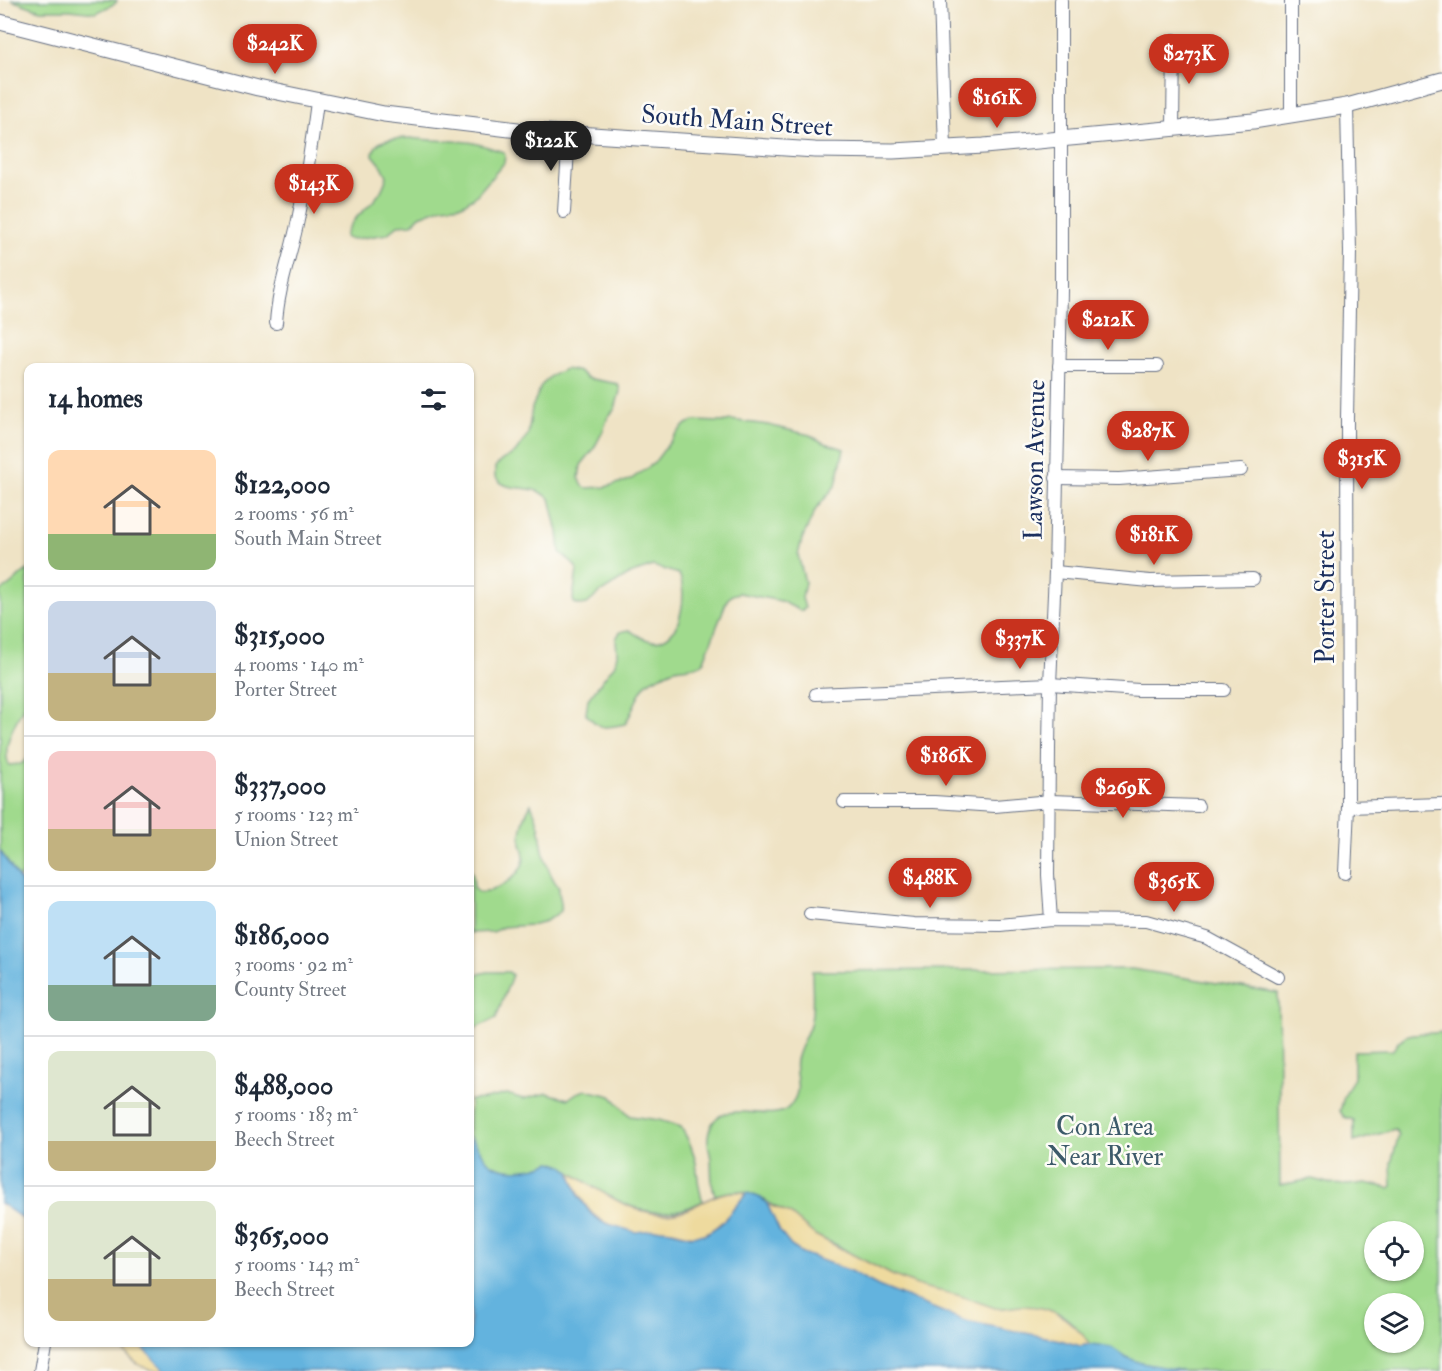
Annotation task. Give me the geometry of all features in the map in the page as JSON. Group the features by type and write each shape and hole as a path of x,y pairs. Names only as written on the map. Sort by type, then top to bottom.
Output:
{"main road":[{"name":"South Main Street","path":"0,22 318,102 384,114 467,125 569,134 815,150 945,149 1061,140 1291,116 1347,106 1442,80"}],"street":[{"path":"940,0 945,149"},
{"name":"Lawson Avenue","path":"1051,920 1048,875 1050,684 1055,572 1062,234 1061,0"},
{"path":"1291,0 1291,116"},
{"path":"1173,129 1174,40"},
{"path":"276,323 278,297 305,182 318,102"},
{"name":"Porter Street","path":"1345,873 1348,807 1347,407 1350,241 1347,106"},
{"path":"564,212 569,134"},
{"path":"1059,366 1157,366"},
{"path":"1056,478 1119,479 1240,470"},
{"path":"1055,572 1150,581 1253,579"},
{"path":"816,694 1050,684 1139,690 1224,690"},
{"path":"844,802 934,802 995,806 1050,801 1198,806"},
{"path":"1348,807 1442,804"},
{"path":"810,914 914,924 1000,925 1051,920 1146,921 1207,938 1278,977"},
{"path":"40,1371 44,1347"}],"green space":[{"path":"11,0 117,0 116,3 96,13 40,10"},
{"path":"410,138 476,144 504,152 504,163 475,197 462,205 443,207 420,216 412,224 398,225 387,234 356,239 346,238 351,224 375,200 387,176 373,155 374,149 387,140"},
{"path":"565,369 580,372 587,378 618,384 620,391 615,409 608,417 593,450 581,465 579,478 586,488 605,487 630,480 654,463 675,435 686,424 694,421 731,420 768,425 810,435 822,442 844,449 836,485 816,509 802,539 798,555 805,582 802,598 805,608 801,611 781,601 739,593 732,595 727,600 703,663 672,670 651,680 642,689 625,724 612,727 599,726 586,714 588,699 615,664 616,639 620,632 629,630 652,641 668,636 674,630 681,612 683,591 679,574 653,566 630,574 601,592 587,604 574,603 577,570 560,552 550,498 531,489 504,485 495,477 495,467 515,453 528,435 532,408 541,386 551,376"},
{"path":"24,573 24,706 7,748 9,765 21,764 24,761 24,874 18,878 0,850 0,591"},
{"path":"531,804 539,824 546,861 559,888 561,911 546,921 531,925 503,927 493,932 474,933 474,888 479,893 493,890 514,877 519,871 524,858 521,844 524,818"},
{"name":"Con Area Near River","path":"1132,969 1278,993 1280,1185 1312,1179 1331,1184 1365,1183 1389,1188 1392,1186 1391,1163 1399,1135 1395,1129 1354,1142 1354,1120 1344,1117 1340,1111 1354,1077 1354,1051 1393,1050 1403,1038 1409,1035 1442,1032 1442,1371 1183,1371 1135,1362 1104,1346 1091,1344 1062,1315 1048,1310 996,1311 926,1289 883,1274 837,1245 808,1233 808,1230 784,1212 757,1196 739,1191 715,1195 708,1145 712,1123 721,1115 732,1112 770,1114 781,1112 789,1107 796,1094 796,1060 810,1026 813,1003 812,971"},
{"path":"509,972 512,975 496,1018 474,1029 474,978 478,974"},
{"path":"586,1090 611,1096 630,1116 659,1120 681,1127 695,1159 703,1201 684,1209 666,1212 634,1207 602,1192 563,1166 551,1162 521,1170 498,1167 491,1164 474,1144 474,1100 507,1094 523,1099 547,1093 568,1099"}],"sand":[{"path":"570,1172 612,1198 643,1211 658,1214 674,1213 690,1208 724,1193 747,1193 719,1224 702,1234 691,1235 670,1230 636,1232 610,1225 592,1214 580,1196"},
{"path":"767,1204 790,1214 815,1235 892,1275 922,1287 958,1295 995,1308 1023,1306 1054,1312 1077,1328 1091,1344 1080,1346 965,1321 878,1286 850,1271 802,1253 791,1246 780,1232"},
{"path":"121,1347 142,1347 166,1371 144,1367"}],"water":[{"path":"0,851 24,885 24,1219 0,1203"},
{"path":"474,1141 487,1160 500,1168 527,1169 551,1162 563,1166 570,1172 579,1197 591,1214 602,1222 635,1232 663,1229 690,1236 706,1234 721,1224 747,1193 761,1198 767,1204 780,1232 791,1246 802,1253 850,1271 878,1286 965,1321 1080,1346 1091,1344 1111,1347 1141,1363 1183,1371 166,1371 142,1347 474,1347"}]}
